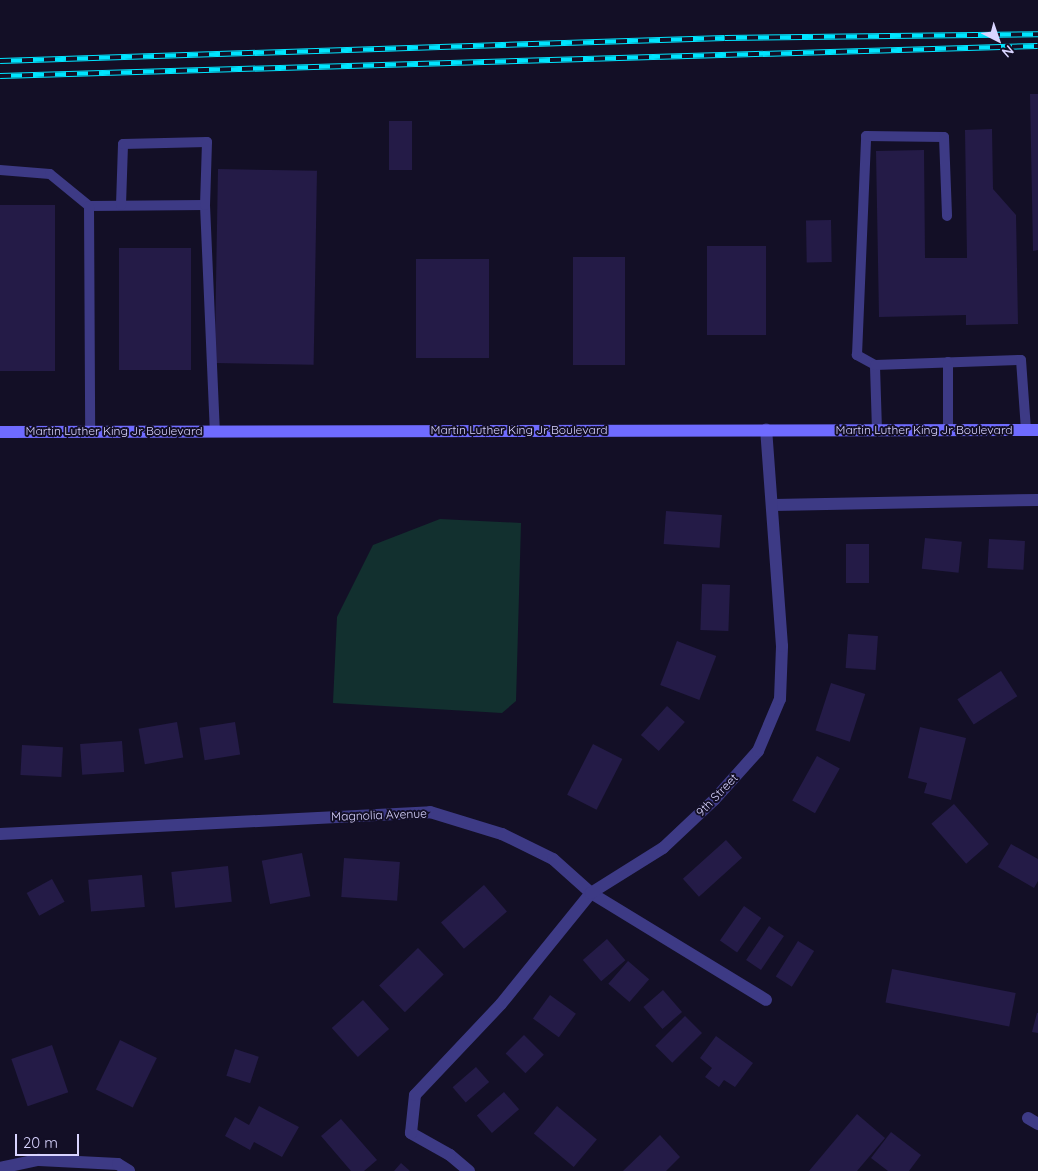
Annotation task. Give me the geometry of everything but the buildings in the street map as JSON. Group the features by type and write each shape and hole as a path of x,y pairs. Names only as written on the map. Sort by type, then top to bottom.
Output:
{"main road":[{"name":"Martin Luther King Jr Boulevard","path":"0,432 215,430 1032,430"}],"street":[{"name":"9th Street","path":"469,1171 450,1155 411,1134 414,1095 501,1004 591,893 663,848 714,800 758,751 780,699 782,646 774,505 766,430"},
{"path":"774,505 1038,500"},
{"name":"Magnolia Avenue","path":"0,834 430,812 502,834 554,859 591,893 766,1000"},
{"path":"0,1168 39,1160 118,1164 129,1171"}],"lane":[{"path":"947,216 944,137 866,136 857,355 875,365 1021,360 1032,430"},
{"path":"121,205 123,144 207,142 205,205 215,430"},
{"path":"0,170 50,174 89,206 205,205"},
{"path":"89,206 90,431"},
{"path":"948,362 948,430"},
{"path":"875,365 877,430"}],"green space":[{"path":"440,519 521,523 516,701 502,713 333,703 337,617 373,545"}],"railway":[{"path":"0,61 725,38 1038,34"},
{"path":"0,76 1038,46"}]}
